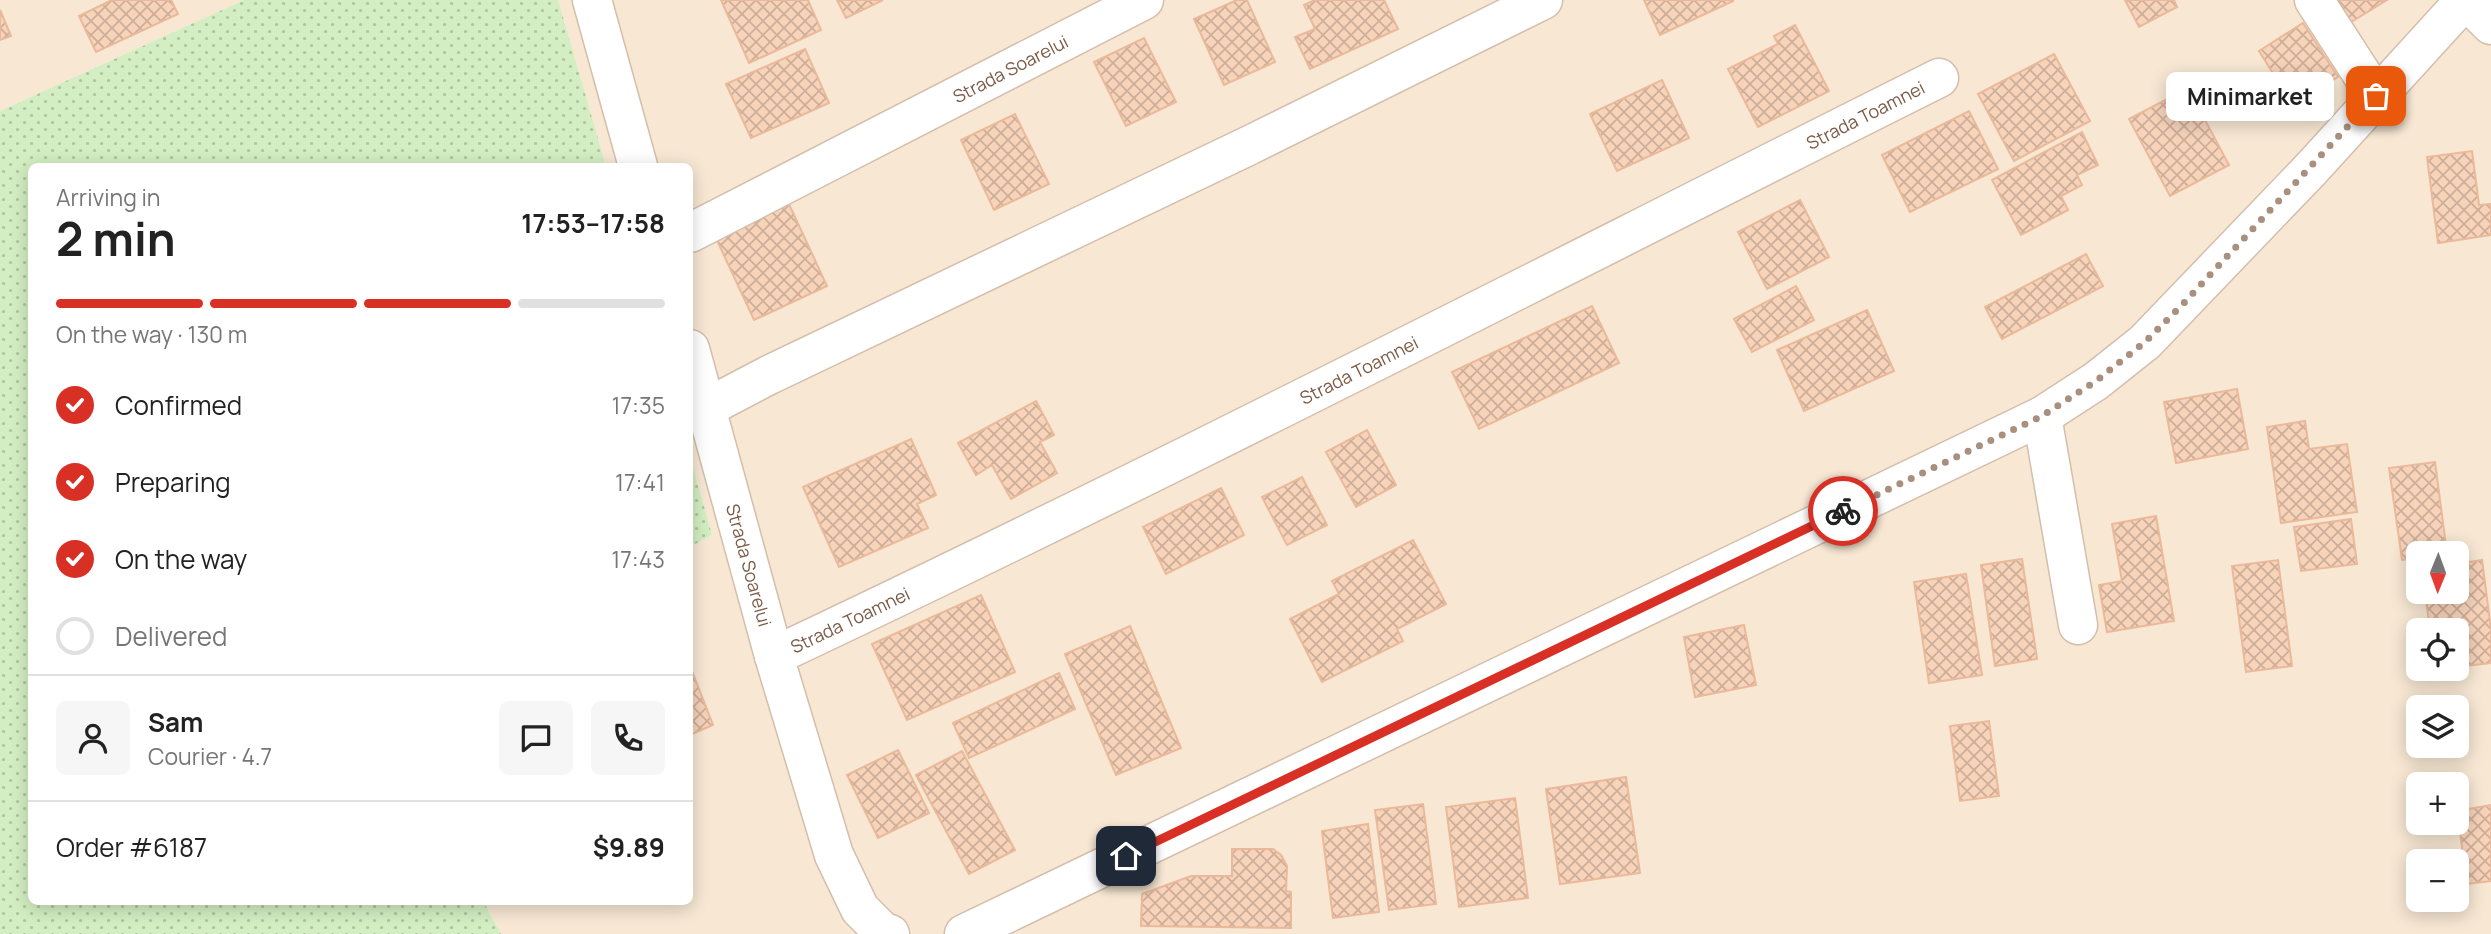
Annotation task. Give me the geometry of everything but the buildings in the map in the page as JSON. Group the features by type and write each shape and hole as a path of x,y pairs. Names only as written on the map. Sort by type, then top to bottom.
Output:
{"street":[{"name":"Strada Soarelui","path":"693,231 1144,0"},
{"path":"706,408 1543,0"},
{"path":"2315,0 2376,96"},
{"path":"964,934 2042,416 2096,381 2145,342 2294,187 2465,0 2491,25"},
{"path":"594,1 637,163"},
{"name":"Strada Toamnei","path":"774,656 1238,429 1939,78"},
{"name":"Strada Soarelui","path":"693,360 774,656 834,855 860,909 886,932"},
{"path":"2042,416 2078,625"}],"shaded area":[{"path":"0,0 244,0 0,111"},
{"path":"558,0 2491,0 2491,934 501,934 485,905 693,905 693,545 712,535 693,467 693,163 605,163"}],"green space":[{"path":"244,0 558,0 605,163 28,163 28,905 485,905 501,934 0,934 0,111"},
{"path":"693,467 712,535 693,545"}],"way so far":[{"path":"1843,511 2042,416 2096,381 2145,342 2183,304 2376,96"}],"place":[{"name":"Minimarket","path":"2376,96"}],"route":[{"path":"1126,856 1843,511"}]}
